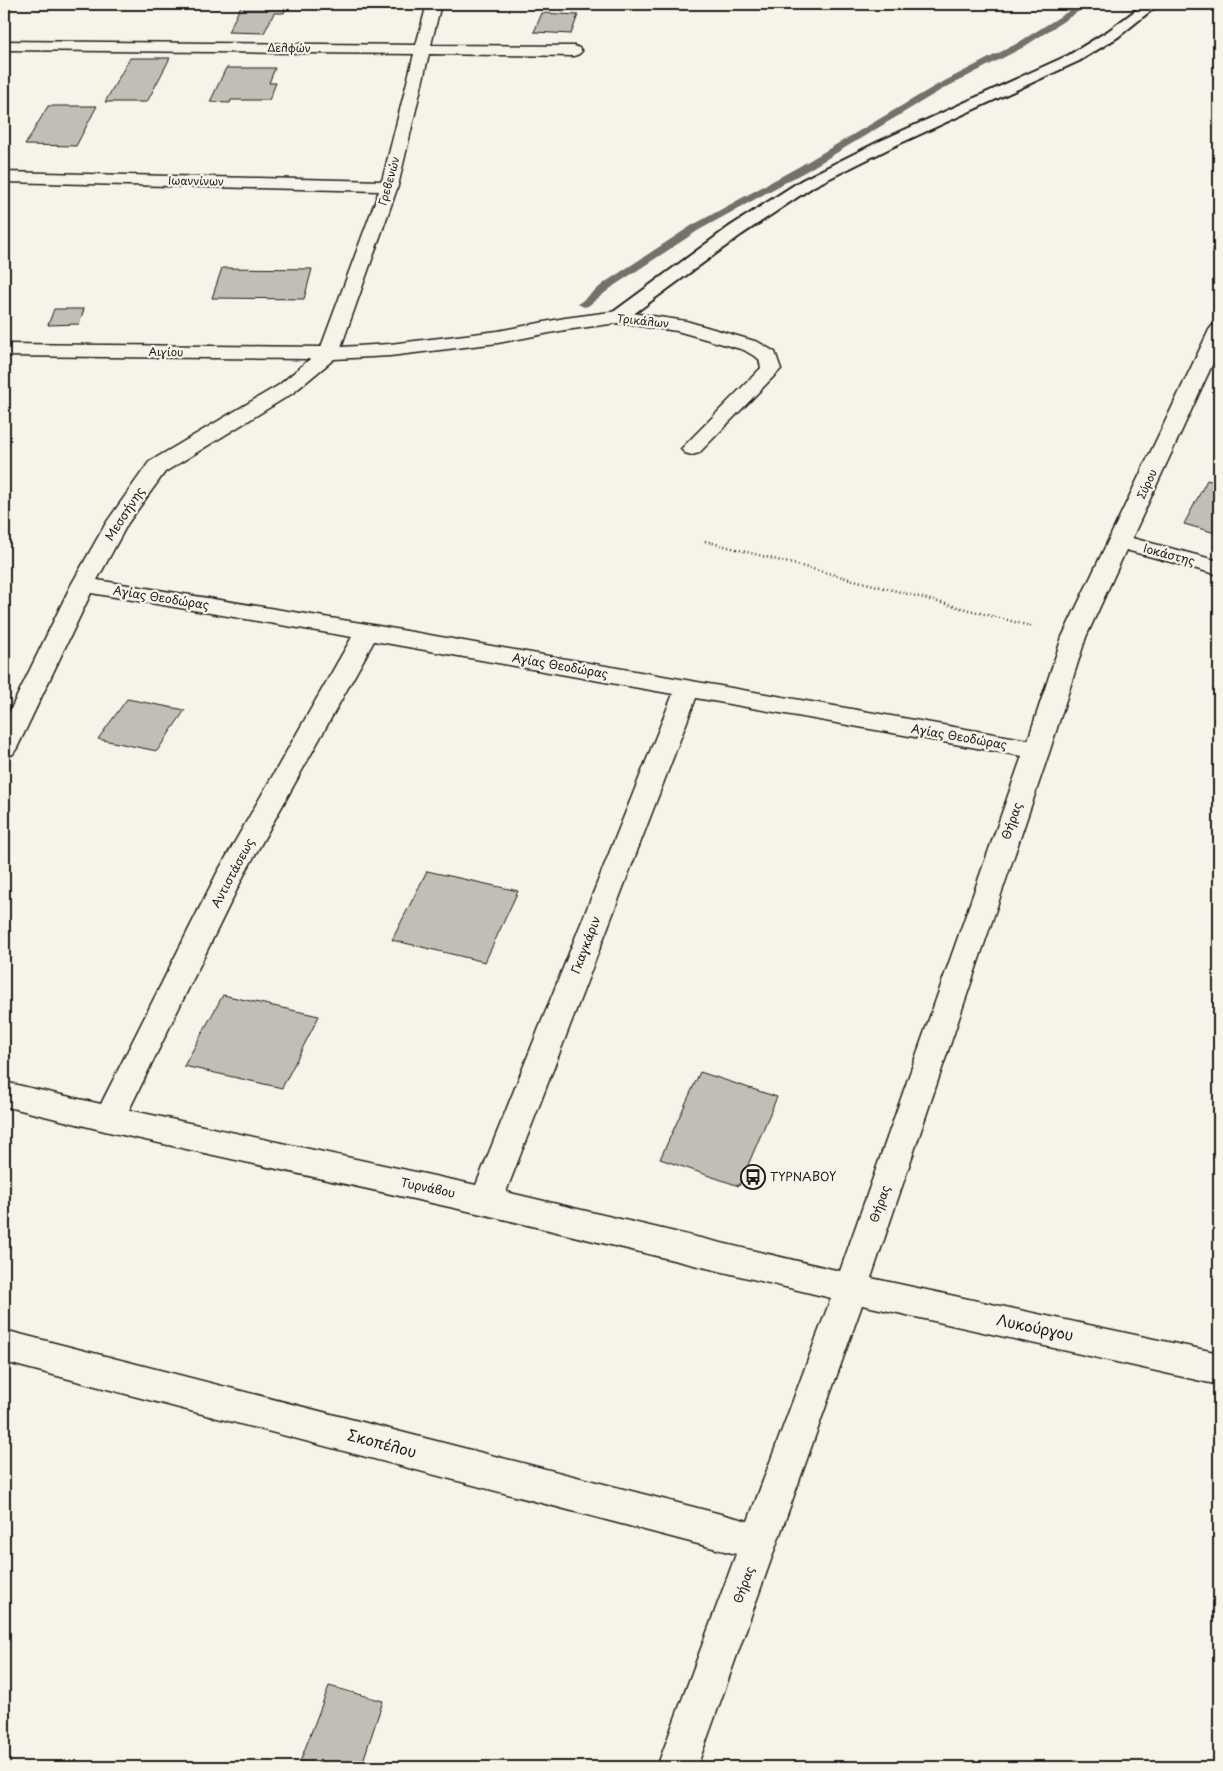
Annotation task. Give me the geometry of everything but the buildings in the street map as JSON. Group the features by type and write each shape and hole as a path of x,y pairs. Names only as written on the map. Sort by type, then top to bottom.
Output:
{"street":[{"name":"Γρεβενών","path":"329,353 389,186 434,4"},
{"name":"Δελφών","path":"4,45 574,51"},
{"name":"Ιωαννίνων","path":"4,177 389,186"},
{"name":"Τρικάλων","path":"329,353 390,350 498,337 565,324 618,317 679,325 751,346 768,356 771,369 692,449"},
{"name":"Σύρου","path":"1074,637 1219,330"},
{"name":"Αιγίου","path":"4,350 329,353"},
{"name":"Μεσσήνης","path":"4,748 83,585 117,524 157,467 286,390 329,353"},
{"name":"Ιοκάστης","path":"1120,542 1219,568"},
{"name":"Αγίας Θεοδώρας","path":"83,585 367,632 1037,750"},
{"name":"Αντιστάσεως","path":"109,1119 231,873 367,632"},
{"name":"Θήρας","path":"677,1767 851,1288 1037,750 1074,637"},
{"name":"Γκαγκάριν","path":"486,1200 687,689"},
{"name":"Τυρνάβου","path":"4,1094 109,1119 486,1200 851,1288"},
{"name":"Λυκούργου","path":"851,1288 1219,1369"},
{"name":"Σκοπέλου","path":"4,1346 760,1542"}],"lane":[{"path":"618,317 735,231 808,183 884,145 1074,58 1113,34 1152,4"}],"path":[{"path":"705,540 1074,637"}],"waterway":[{"path":"584,304 611,283 695,228 804,168 938,88 1019,46 1086,4"}],"place":[{"name":"ΤΥΡΝΑΒΟΥ","path":"753,1177"}]}
